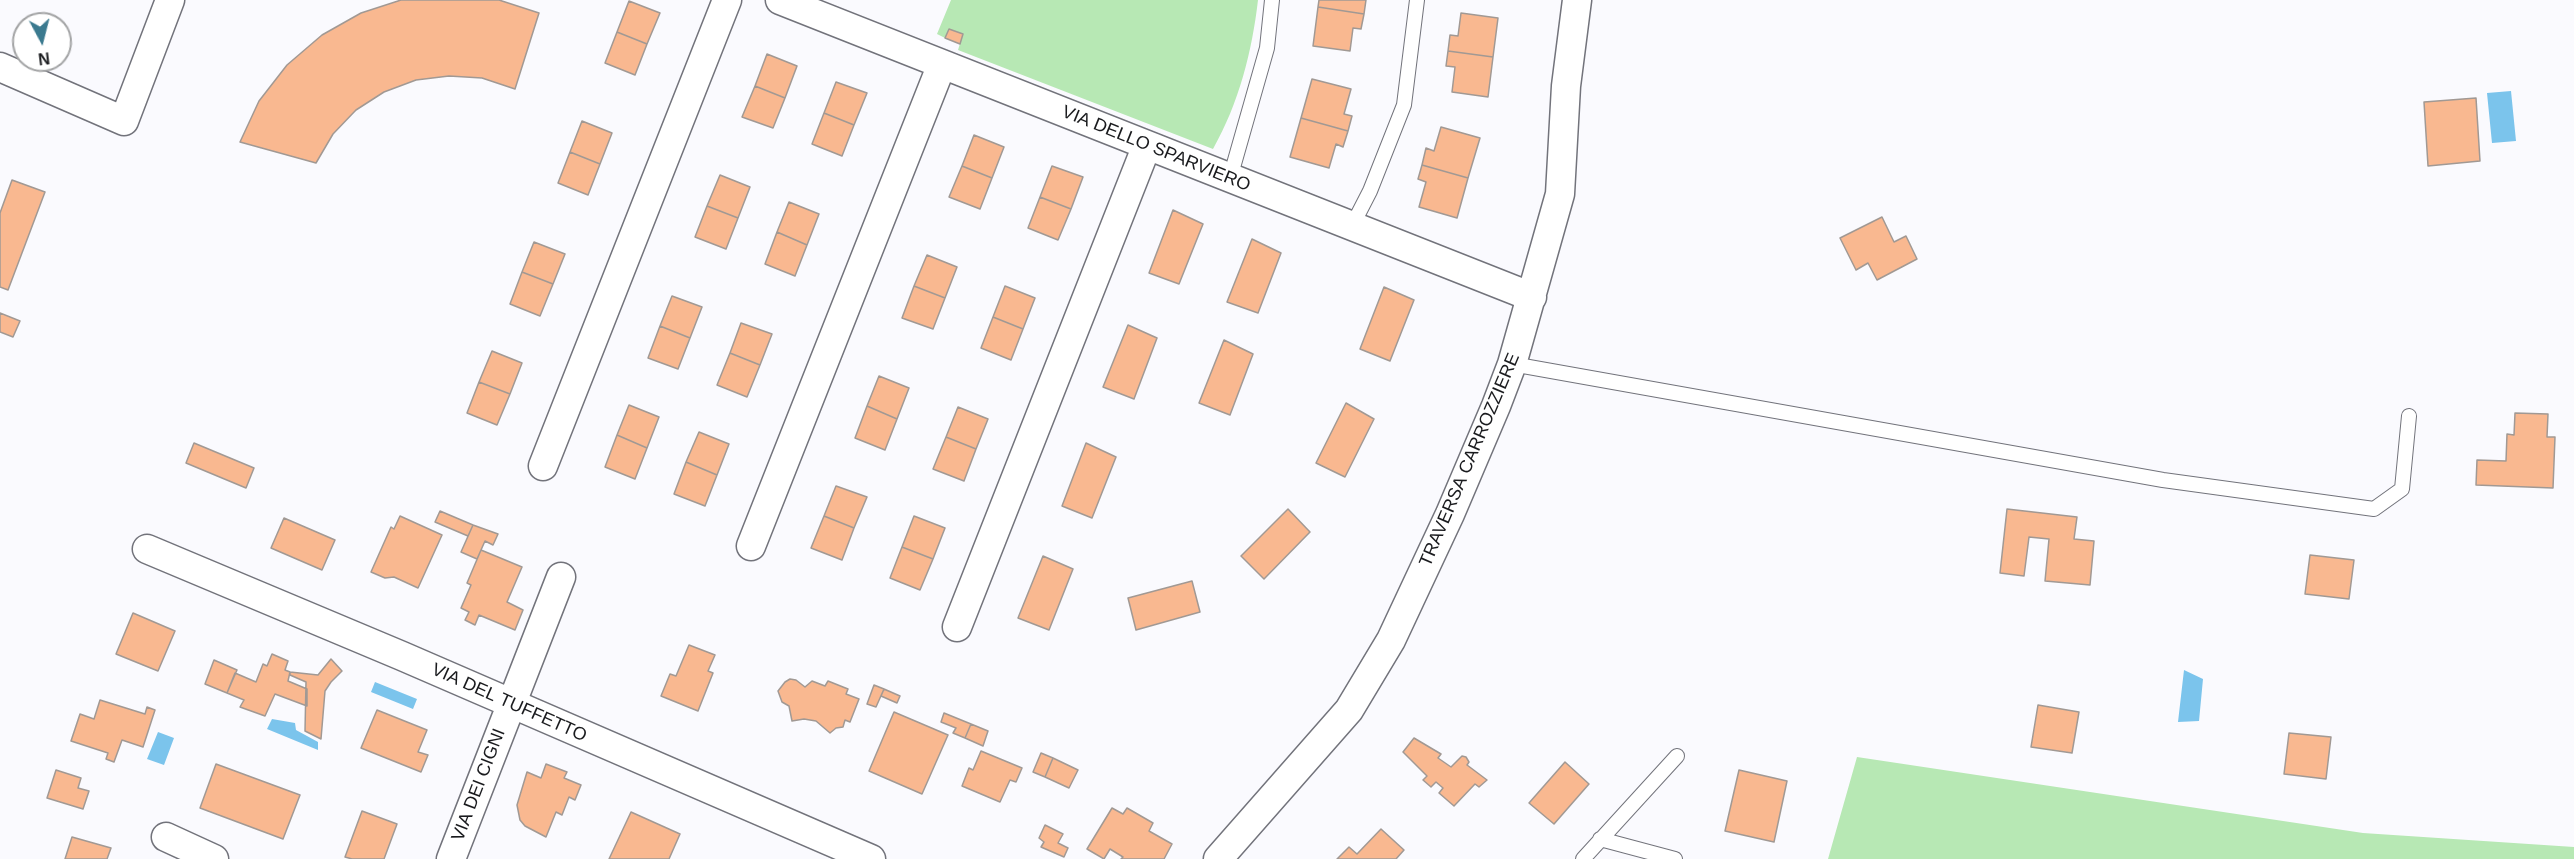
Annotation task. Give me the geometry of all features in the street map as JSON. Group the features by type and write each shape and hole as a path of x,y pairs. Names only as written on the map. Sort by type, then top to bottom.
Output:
{"street":[{"path":"0,67 124,121 170,0"},
{"path":"543,466 727,0"},
{"name":"TRAVERSA CARROZZIERE","path":"1218,859 1349,710 1385,650 1450,514 1512,364 1560,194 1566,86 1577,0"},
{"name":"VIA DELLO SPARVIERO","path":"799,3 942,64 1532,297"},
{"path":"751,546 942,64"},
{"path":"957,627 1148,145"},
{"name":"VIA DEL TUFFETTO","path":"147,549 871,859"},
{"name":"VIA DEI CIGNI","path":"451,859 561,577"},
{"path":"175,847 214,859"}],"lane":[{"path":"1230,178 1268,48 1272,0"},
{"path":"1352,226 1370,191 1404,105 1417,0"},
{"path":"1512,364 2163,480 2374,510 2402,489 2409,416"},
{"path":"1582,859 1677,756"},
{"path":"1600,839 1675,859"}],"green space":[{"path":"951,0 1258,0 1243,77 1230,114 1213,149 958,50 963,34 949,29 945,38 937,34"},
{"path":"1857,757 2363,833 2574,847 2574,859 1828,859"}],"water":[{"path":"2511,91 2516,141 2492,143 2487,93"},
{"path":"2184,670 2203,679 2199,721 2178,722"},
{"path":"375,682 417,699 413,709 371,692"},
{"path":"272,719 295,723 296,730 318,742 318,750 267,729"},
{"path":"158,732 174,738 164,765 147,759"}],"building":[{"path":"401,0 499,0 539,13 515,89 482,78 449,76 416,80 384,92 356,110 333,134 316,163 240,142 259,101 287,65 322,35 361,13"},
{"path":"1319,0 1366,0 1364,14 1318,7"},
{"path":"629,1 660,13 647,44 617,32"},
{"path":"1318,7 1364,14 1361,29 1353,28 1350,51 1313,46"},
{"path":"1461,13 1498,18 1493,57 1448,51 1450,35 1458,36"},
{"path":"949,29 963,34 960,44 945,38"},
{"path":"617,32 647,44 635,75 605,63"},
{"path":"1448,51 1493,57 1488,97 1452,92 1455,67 1446,66"},
{"path":"767,54 797,66 785,98 755,86"},
{"path":"1312,79 1351,89 1344,114 1352,116 1348,131 1301,118"},
{"path":"836,82 867,93 854,125 824,113"},
{"path":"755,86 785,98 773,128 742,117"},
{"path":"2476,98 2480,161 2428,166 2424,102"},
{"path":"824,113 854,125 842,156 812,144"},
{"path":"1301,118 1348,131 1343,147 1336,144 1329,168 1290,157"},
{"path":"582,121 612,133 600,164 570,152"},
{"path":"1441,127 1480,138 1468,178 1422,165 1426,148 1434,151"},
{"path":"974,135 1004,147 992,178 962,166"},
{"path":"570,152 600,164 588,195 558,183"},
{"path":"1422,165 1468,178 1457,218 1419,207 1426,182 1418,179"},
{"path":"962,166 992,178 980,209 949,197"},
{"path":"1052,166 1083,177 1071,209 1040,197"},
{"path":"720,175 750,187 738,218 707,206"},
{"path":"12,180 45,192 8,290 0,287 0,213"},
{"path":"1040,197 1071,209 1058,240 1028,228"},
{"path":"789,202 819,214 807,245 777,232"},
{"path":"707,206 738,218 726,249 695,237"},
{"path":"1173,210 1203,224 1179,284 1149,273"},
{"path":"1882,217 1894,242 1906,236 1917,259 1877,280 1868,263 1856,270 1840,238"},
{"path":"777,232 807,245 795,276 765,264"},
{"path":"1252,239 1281,253 1258,313 1227,302"},
{"path":"534,242 565,254 553,284 522,272"},
{"path":"927,255 957,267 945,298 914,286"},
{"path":"522,272 553,284 540,316 510,304"},
{"path":"914,286 945,298 933,329 902,318"},
{"path":"1005,286 1035,298 1023,329 993,317"},
{"path":"1384,287 1414,300 1390,361 1360,349"},
{"path":"672,296 702,307 690,338 660,326"},
{"path":"0,313 20,321 13,337 0,332"},
{"path":"993,317 1023,329 1011,360 981,348"},
{"path":"741,323 772,334 760,365 730,353"},
{"path":"1128,325 1157,338 1134,399 1103,387"},
{"path":"660,326 690,338 678,369 648,358"},
{"path":"1224,340 1253,354 1230,415 1199,403"},
{"path":"492,351 522,363 510,394 479,382"},
{"path":"730,353 760,365 747,397 717,385"},
{"path":"879,376 909,388 897,419 867,406"},
{"path":"479,382 510,394 497,425 467,413"},
{"path":"1346,403 1374,419 1345,477 1316,463"},
{"path":"629,405 659,417 647,448 617,435"},
{"path":"867,406 897,419 885,450 855,438"},
{"path":"958,407 988,419 976,449 946,437"},
{"path":"2515,413 2548,414 2547,437 2555,437 2553,488 2476,485 2477,460 2506,461 2507,434 2514,435"},
{"path":"699,432 729,444 717,475 686,462"},
{"path":"617,435 647,448 635,479 605,467"},
{"path":"946,437 976,449 964,481 933,469"},
{"path":"194,443 254,468 246,488 186,463"},
{"path":"1086,443 1116,457 1092,518 1062,506"},
{"path":"686,462 717,475 705,506 674,494"},
{"path":"836,486 867,497 854,528 824,516"},
{"path":"1288,509 1310,532 1264,579 1241,556"},
{"path":"2007,509 2077,517 2074,539 2094,541 2090,585 2045,581 2049,539 2029,537 2024,576 2000,573"},
{"path":"440,511 473,525 468,536 435,522"},
{"path":"400,516 442,535 418,588 394,577 385,578 371,572 391,527 394,529"},
{"path":"824,516 854,528 842,560 811,548"},
{"path":"914,516 945,528 933,559 902,547"},
{"path":"284,518 335,540 322,570 271,548"},
{"path":"473,525 498,534 493,545 485,541 477,559 461,552"},
{"path":"902,547 933,559 920,590 890,578"},
{"path":"481,550 522,567 507,602 523,610 515,630 479,615 475,625 465,620 469,612 461,608 471,585 467,583"},
{"path":"2310,555 2354,560 2349,599 2305,594"},
{"path":"1043,556 1073,569 1049,630 1018,618"},
{"path":"1192,581 1200,612 1136,630 1128,598"},
{"path":"133,613 175,631 158,671 116,654"},
{"path":"689,645 715,655 708,671 713,673 698,711 661,696 670,674 676,676"},
{"path":"272,654 288,661 285,670 290,672 288,681 307,689 307,706 275,694 265,716 240,707 244,700 227,693 235,673 256,682 263,664 267,666"},
{"path":"331,659 342,671 325,691 321,739 305,731 306,682 290,675 290,672 318,675"},
{"path":"214,660 237,670 227,693 205,684"},
{"path":"790,679 796,680 805,687 812,681 825,686 828,681 848,689 846,694 859,699 850,722 845,720 843,727 836,728 830,733 816,721 804,719 792,721 789,706 782,702 778,691"},
{"path":"874,685 884,689 876,707 867,704"},
{"path":"884,689 900,696 897,703 881,696"},
{"path":"100,700 145,714 147,707 155,710 143,747 122,740 114,762 106,759 108,753 71,741 80,714 94,719"},
{"path":"2038,705 2079,712 2072,753 2031,747"},
{"path":"377,710 427,730 418,752 428,755 421,772 361,748"},
{"path":"894,712 948,735 922,794 869,771"},
{"path":"944,713 971,724 965,738 953,733 956,728 941,722"},
{"path":"971,724 988,731 983,746 965,738"},
{"path":"2289,733 2331,737 2326,779 2284,774"},
{"path":"1414,738 1441,754 1438,758 1451,767 1462,756 1466,757 1469,762 1467,765 1487,780 1479,787 1475,784 1454,806 1439,793 1443,788 1436,782 1431,787 1423,780 1427,776 1403,752"},
{"path":"981,751 1022,768 1016,782 1010,780 1000,802 962,786 969,768 973,770"},
{"path":"1041,753 1053,758 1045,777 1033,772"},
{"path":"1053,758 1078,770 1069,788 1045,777"},
{"path":"1565,762 1589,784 1554,824 1529,803"},
{"path":"216,764 300,795 283,839 200,808"},
{"path":"546,764 567,772 564,778 581,785 575,800 569,797 562,815 556,812 546,837 525,826 520,820 517,805 527,772 541,778"},
{"path":"56,770 81,778 78,788 89,791 83,809 47,798"},
{"path":"1739,770 1787,781 1774,842 1725,831"},
{"path":"1112,808 1123,814 1127,808 1153,823 1149,831 1172,844 1164,859 1121,859 1123,857 1110,849 1104,859 1087,849"},
{"path":"362,811 397,824 384,859 345,857"},
{"path":"631,812 680,834 669,859 609,859"},
{"path":"1045,825 1063,834 1058,843 1068,848 1064,857 1041,847 1044,842 1039,838"},
{"path":"1381,829 1404,850 1396,859 1337,859 1349,847 1357,854"},
{"path":"72,837 111,848 107,859 65,859"}]}
